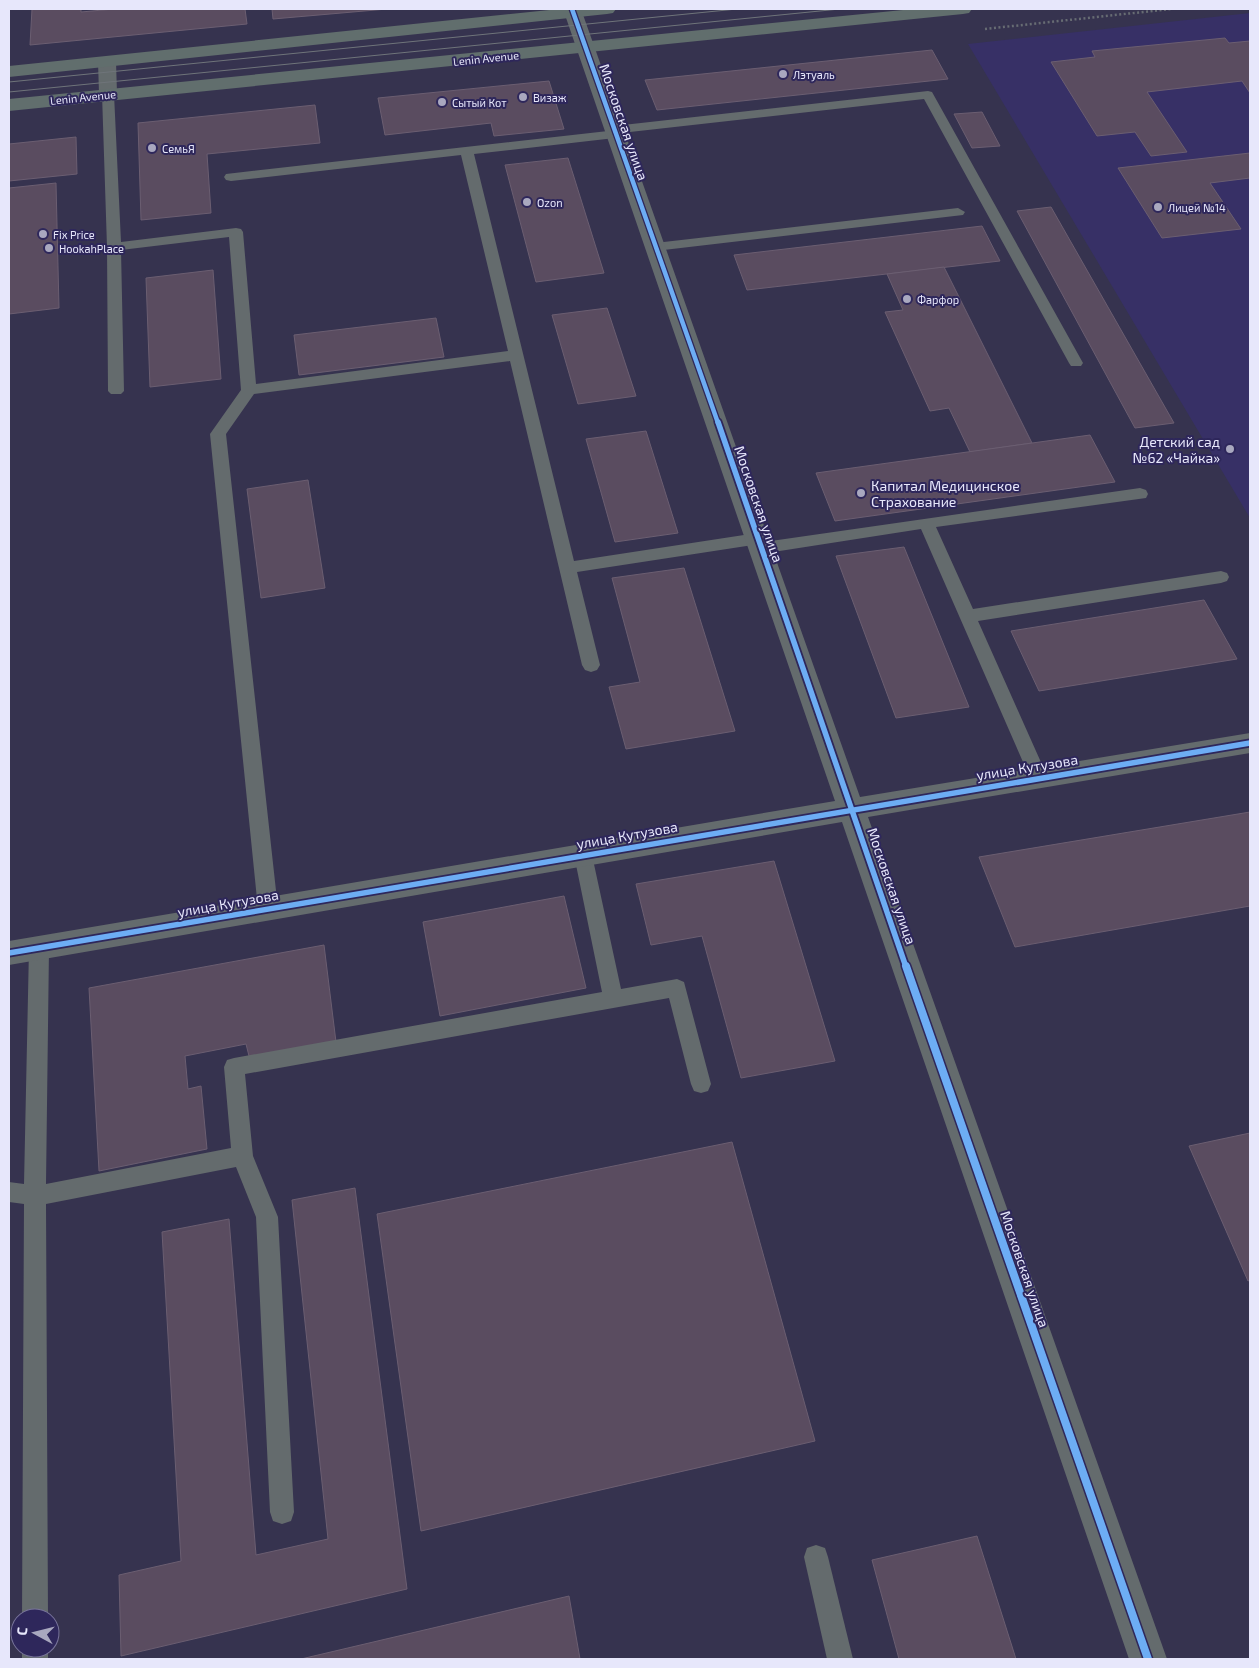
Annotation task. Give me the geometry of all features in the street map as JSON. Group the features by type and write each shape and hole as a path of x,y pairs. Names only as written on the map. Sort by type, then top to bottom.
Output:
{"main road":[{"path":"9,72 572,10 607,9"},
{"name":"Lenin Avenue","path":"9,105 963,9"}],"street":[{"name":"Московская улица","path":"572,10 1148,1659"},
{"path":"107,62 108,94"},
{"name":"улица Кутузова","path":"9,953 1250,743"}],"lane":[{"path":"108,94 114,247 116,391"},
{"path":"231,177 928,95 1076,363"},
{"path":"467,150 591,665"},
{"path":"655,247 958,212"},
{"path":"114,247 236,232 250,390 218,434 268,909"},
{"path":"250,390 517,355"},
{"path":"568,568 1140,494"},
{"path":"926,523 1039,778"},
{"path":"967,616 1221,577"},
{"path":"583,855 612,999"},
{"path":"35,1608 35,1196 39,948"},
{"path":"282,1512 267,1217 242,1156 234,1067 677,988 701,1084"},
{"path":"9,1192 35,1196 242,1156"},
{"path":"816,1558 840,1659"}],"shaded area":[{"name":"Лицей №14","path":"1250,13 1250,518 968,44"}],"building":[{"path":"32,9 81,9 81,12 114,9 245,9 247,24 30,45"},
{"path":"272,9 387,9 273,19"},
{"path":"1225,38 1229,43 1250,41 1250,93 1242,81 1147,92 1187,152 1151,156 1135,132 1097,136 1051,62 1095,57 1092,51"},
{"path":"932,50 948,79 657,110 645,80"},
{"path":"549,81 564,129 494,136 491,123 385,135 378,98"},
{"path":"315,105 320,143 207,154 211,213 141,220 138,123"},
{"path":"982,112 1000,146 972,148 954,114"},
{"path":"76,137 77,174 9,181 9,144"},
{"path":"1250,153 1250,178 1210,183 1241,229 1162,238 1118,168"},
{"path":"568,158 604,273 536,282 505,165"},
{"path":"56,183 59,308 9,314 9,188"},
{"path":"1051,207 1174,423 1135,428 1017,211"},
{"path":"982,226 1000,261 747,290 734,255"},
{"path":"944,267 1032,443 970,452 949,408 930,411 885,312 903,310 887,274"},
{"path":"213,270 221,379 150,387 146,278"},
{"path":"607,308 636,396 578,404 552,315"},
{"path":"436,318 444,357 299,375 294,335"},
{"path":"646,431 678,533 615,542 586,439"},
{"path":"1090,435 1115,482 835,521 816,473"},
{"path":"308,480 325,588 261,598 247,489"},
{"path":"904,547 969,707 896,718 836,556"},
{"path":"684,568 735,731 626,749 609,687 640,682 612,578"},
{"path":"1204,600 1237,659 1039,691 1011,631"},
{"path":"1250,812 1250,906 1015,947 979,857"},
{"path":"774,861 835,1061 741,1078 702,936 651,945 636,884"},
{"path":"564,896 586,988 440,1016 423,922"},
{"path":"324,945 336,1042 250,1060 246,1044 185,1056 188,1089 201,1086 207,1149 99,1171 89,988"},
{"path":"1250,1133 1250,1280 1248,1281 1189,1146"},
{"path":"732,1142 815,1441 421,1531 377,1214"},
{"path":"355,1188 407,1589 121,1656 119,1575 181,1561 162,1232 229,1219 256,1555 328,1539 292,1200"},
{"path":"977,1536 1016,1659 899,1659 872,1560"},
{"path":"569,1596 580,1659 301,1659"}],"tram line":[{"path":"9,82 737,9"},
{"path":"9,92 840,9"}],"cycle path":[{"path":"572,9 1148,1659"},
{"path":"9,953 1250,743"}],"place":[{"name":"Лэтуаль","path":"783,74"},
{"name":"Визаж","path":"523,97"},
{"name":"Сытый Кот","path":"442,102"},
{"name":"СемьЯ","path":"152,148"},
{"name":"Ozon","path":"527,202"},
{"name":"Лицей №14","path":"1158,207"},
{"name":"Fix Price","path":"43,234"},
{"name":"HookahPlace","path":"49,248"},
{"name":"Фарфор","path":"907,299"},
{"name":"Детский сад №62 «Чайка»","path":"1230,449"},
{"name":"Капитал Медицинское Страхование","path":"861,493"}]}
